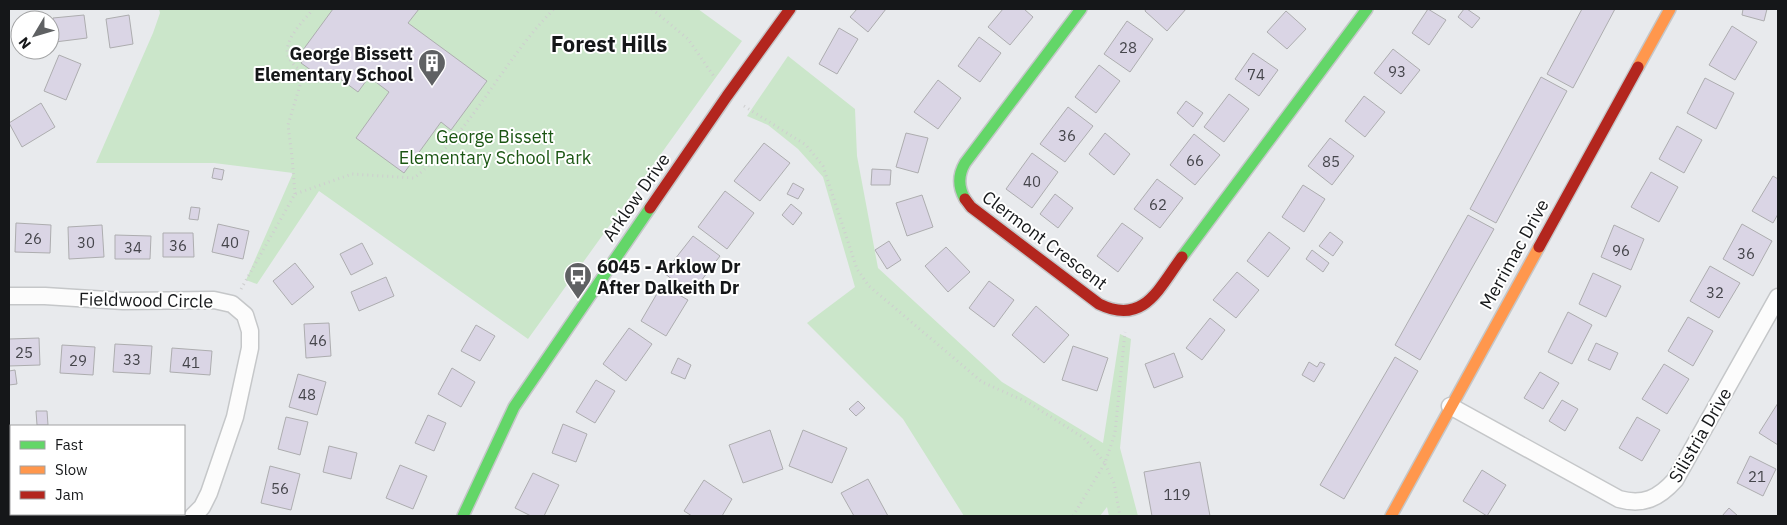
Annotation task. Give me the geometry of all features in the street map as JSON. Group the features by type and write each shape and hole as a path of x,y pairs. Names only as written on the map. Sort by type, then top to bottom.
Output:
{"street":[{"name":"Arklow Drive","path":"464,516 514,407 727,96 790,9"},
{"name":"Clermont Crescent","path":"1081,9 962,168 959,176 960,187 964,200 971,208 1100,304 1106,308 1122,312"},
{"path":"1122,312 1136,310 1149,302 1367,9"},
{"name":"Merrimac Drive","path":"1390,516 1670,9"},
{"name":"Fieldwood Circle","path":"9,296 44,296 123,301 214,300 232,304 242,312 248,320 250,348 235,417 207,500 193,516"},
{"name":"Silistria Drive","path":"1450,406 1619,500 1628,502 1646,501 1659,496 1675,480 1778,297"}],"path":[{"path":"232,304 295,194 288,125 301,82 301,71 288,58 288,45 293,34 313,9"},
{"path":"295,194 352,174 414,178 432,164 459,133 534,29 554,9"},
{"path":"652,9 688,39 727,96 806,145 822,166 836,202 857,269 869,286 982,382 1029,403 1084,438 1105,463 1114,483 1120,516"},
{"path":"1072,516 1105,463 1115,433 1125,328 1122,312"}],"green space":[{"name":"George Bissett Elementary School Park","path":"159,9 698,9 742,41 528,339 319,191 257,284 246,280 293,173 214,163 96,163 153,33 160,13"},
{"path":"788,56 855,109 857,156 878,268 1002,382 1103,443 1120,334 1131,339 1120,448 1138,516 1109,516 1107,507 1100,516 964,516 903,419 807,323 855,287 823,177 798,149 768,125 747,116"}],"building":[{"name":"George Bissett Elementary School","path":"333,9 419,9 408,23 487,81 451,130 441,122 404,173 356,138 389,92 369,77 358,92 335,75 329,83 301,63 305,58 300,54"},
{"path":"857,9 886,9 868,32 850,17"},
{"path":"1003,9 1024,9 1033,17 1010,45 988,27"},
{"path":"1146,9 1186,9 1167,31 1145,11"},
{"path":"1428,9 1446,20 1429,45 1412,33"},
{"path":"1464,9 1480,18 1472,28 1458,17"},
{"path":"1582,9 1615,9 1573,88 1547,74"},
{"path":"1743,9 1767,9 1764,21 1742,15"},
{"path":"1286,11 1306,29 1287,49 1267,32"},
{"path":"84,15 87,38 60,41 60,17"},
{"path":"129,15 133,44 110,48 106,19"},
{"path":"1127,21 1153,39 1130,72 1104,54"},
{"path":"1732,26 1757,42 1735,80 1709,65"},
{"path":"839,28 858,39 837,74 819,64"},
{"path":"979,37 1001,53 980,82 958,66"},
{"path":"1393,49 1420,70 1401,94 1374,73"},
{"path":"1253,53 1278,70 1259,96 1235,79"},
{"path":"60,55 81,64 66,100 44,91 57,60 60,60"},
{"path":"1099,65 1120,81 1096,113 1075,97"},
{"path":"1541,77 1567,91 1496,223 1470,209"},
{"path":"1705,78 1734,93 1716,129 1687,113"},
{"path":"938,80 961,98 938,129 914,112"},
{"path":"1229,94 1249,109 1224,142 1204,127"},
{"path":"1364,96 1385,112 1365,137 1345,121"},
{"path":"1186,101 1203,113 1193,127 1177,113"},
{"path":"41,103 55,127 22,147 9,123"},
{"path":"1068,107 1093,126 1065,162 1040,144"},
{"path":"1677,126 1702,140 1684,173 1659,159"},
{"path":"906,133 928,138 918,173 896,167"},
{"path":"1105,133 1130,154 1114,175 1089,154"},
{"path":"1194,134 1220,155 1195,185 1170,165"},
{"path":"1330,138 1354,156 1332,185 1308,166"},
{"path":"764,143 790,163 760,201 734,181"},
{"path":"1032,153 1058,172 1032,208 1006,189"},
{"path":"214,168 224,170 222,180 212,178"},
{"path":"872,169 891,170 890,185 871,185"},
{"path":"1651,172 1678,187 1659,222 1631,207"},
{"path":"1773,176 1778,179 1778,214 1773,223 1752,211"},
{"path":"1157,179 1183,198 1160,228 1134,209"},
{"path":"793,183 804,189 798,199 787,194"},
{"path":"1303,185 1325,199 1304,232 1282,217"},
{"path":"725,191 754,213 727,249 698,227"},
{"path":"1055,194 1073,208 1058,228 1040,214"},
{"path":"922,195 933,227 907,236 896,203"},
{"path":"791,204 802,213 793,225 782,215"},
{"path":"191,207 200,208 198,220 189,219"},
{"path":"1468,215 1494,229 1420,360 1395,345"},
{"path":"16,223 51,225 50,253 15,252"},
{"path":"1122,223 1143,238 1118,272 1097,256"},
{"path":"218,224 249,231 243,259 212,252"},
{"path":"1742,224 1772,241 1753,276 1723,259"},
{"path":"102,225 104,257 69,259 68,227"},
{"path":"1614,225 1644,239 1631,270 1601,257"},
{"path":"1269,232 1290,248 1268,277 1247,261"},
{"path":"1330,232 1343,242 1333,256 1319,246"},
{"path":"163,233 193,233 194,257 163,257"},
{"path":"115,235 151,236 150,259 115,259"},
{"path":"693,236 720,256 691,294 664,273"},
{"path":"889,241 901,260 887,269 875,250"},
{"path":"362,243 373,264 351,275 340,254"},
{"path":"946,247 970,272 948,292 925,266"},
{"path":"1312,250 1329,263 1323,272 1306,259"},
{"path":"295,263 314,287 292,305 273,281"},
{"path":"1710,266 1740,283 1719,318 1690,301"},
{"path":"1237,272 1259,290 1236,318 1213,300"},
{"path":"1593,273 1621,286 1606,317 1579,304"},
{"path":"386,277 394,296 359,311 351,292"},
{"path":"989,281 1014,300 994,327 969,308"},
{"path":"662,285 688,300 666,336 641,321"},
{"path":"1036,306 1069,335 1044,363 1012,335"},
{"path":"1568,312 1592,325 1572,364 1548,352"},
{"path":"1688,317 1713,331 1693,366 1668,351"},
{"path":"1210,318 1225,330 1202,360 1186,348"},
{"path":"329,323 331,356 306,358 304,324"},
{"path":"476,325 495,336 480,361 461,351"},
{"path":"629,328 652,344 626,381 603,364"},
{"path":"39,338 40,365 9,366 9,339"},
{"path":"1596,343 1618,353 1610,370 1588,360"},
{"path":"115,344 152,346 150,374 113,372"},
{"path":"62,345 95,347 93,375 60,373"},
{"path":"1073,346 1108,358 1097,391 1062,380"},
{"path":"172,348 212,351 210,375 170,372"},
{"path":"1174,353 1183,377 1154,388 1145,364"},
{"path":"1395,357 1418,371 1344,499 1320,485"},
{"path":"678,358 691,365 685,379 671,373"},
{"path":"1309,362 1317,367 1320,362 1325,364 1314,382 1302,375"},
{"path":"1664,364 1689,379 1667,414 1642,399"},
{"path":"452,368 475,382 461,407 438,394"},
{"path":"15,370 17,384 9,385 9,371"},
{"path":"1540,372 1559,383 1543,409 1524,398"},
{"path":"298,374 326,382 317,415 289,407"},
{"path":"596,380 615,391 595,423 576,412"},
{"path":"1562,400 1578,409 1565,431 1549,421"},
{"path":"858,401 865,408 856,416 849,409"},
{"path":"1778,403 1778,445 1759,433"},
{"path":"36,411 47,411 48,425 37,425"},
{"path":"428,415 446,423 434,451 415,443"},
{"path":"286,417 308,422 300,455 278,449"},
{"path":"1637,417 1660,430 1642,461 1619,448"},
{"path":"563,424 587,434 576,462 552,453"},
{"path":"770,430 783,469 743,483 729,445"},
{"path":"803,430 847,448 832,483 789,466"},
{"path":"329,446 357,453 351,479 323,472"},
{"path":"1750,456 1776,469 1763,496 1737,483"},
{"path":"9,460 10,460 10,489"},
{"path":"1200,462 1210,516 1152,516 1144,472"},
{"path":"400,465 427,476 413,509 386,498"},
{"path":"270,466 300,474 291,510 261,503"},
{"path":"1482,470 1506,485 1487,516 1463,501"},
{"path":"533,473 559,485 544,516 531,516 515,508"},
{"path":"868,479 888,516 854,516 841,493"},
{"path":"704,480 732,499 722,516 692,516 684,511"},
{"path":"1729,508 1738,516 1722,516"}],"traffic: fast":[{"path":"965,199 960,181 965,163 1081,9"},
{"path":"1182,257 1367,9"},
{"path":"463,516 514,407 650,208"}],"traffic: slow":[{"path":"1638,67 1670,9"},
{"path":"1391,516 1539,247"}],"traffic: jam":[{"path":"650,208 790,9"},
{"path":"1539,247 1638,67"},
{"path":"965,199 971,207 1099,304 1115,310 1128,310 1139,307 1149,300 1182,257"}],"place":[{"name":"George Bissett Elementary School","path":"432,87"},
{"name":"6045 - Arklow Dr After Dalkeith Dr","path":"578,300"}],"district":[{"name":"Forest Hills","path":"609,43"}]}
